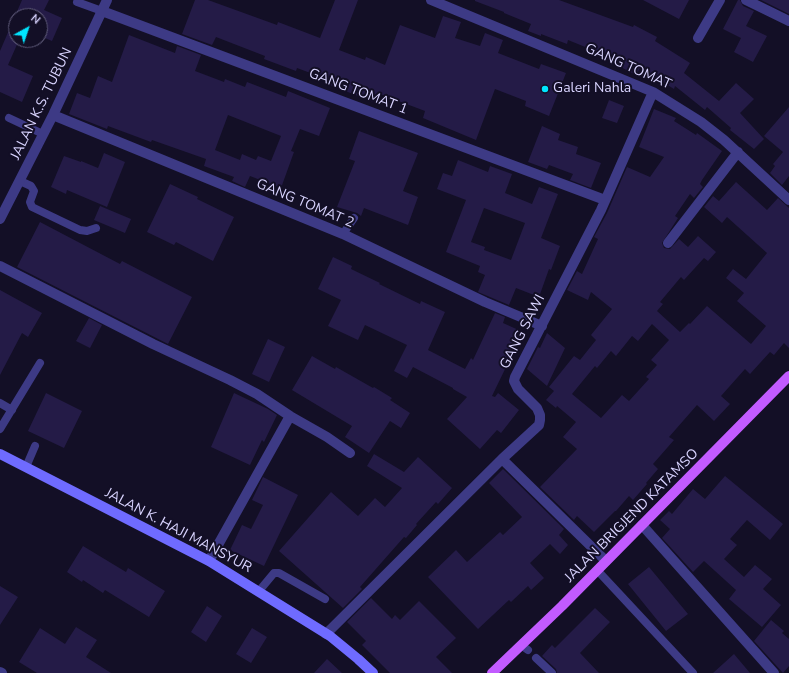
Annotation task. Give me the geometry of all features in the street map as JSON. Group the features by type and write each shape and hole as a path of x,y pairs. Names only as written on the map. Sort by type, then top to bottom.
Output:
{"main road":[{"name":"JALAN BRIGJEND KATAMSO","path":"492,673 524,648 597,570 789,376"}],"street":[{"name":"JALAN K.S. TUBUN","path":"0,219 44,134 107,0"},
{"name":"GANG TOMAT","path":"431,0 653,92 701,122 724,140 789,200"},
{"path":"698,38 720,0"},
{"path":"746,0 789,21"},
{"name":"GANG TOMAT 1","path":"102,11 605,200"},
{"name":"GANG SAWI","path":"502,459 535,429 540,420 537,408 518,389 514,381 517,370 542,326 605,200 653,92"},
{"name":"GANG TOMAT 2","path":"53,115 343,234 478,298 542,326"},
{"path":"668,243 738,152"},
{"path":"0,266 125,330 257,394 350,453"},
{"path":"209,561 290,416"},
{"name":"JALAN K. HAJI MANSYUR","path":"0,454 209,561 326,634 342,645 373,673"},
{"path":"326,634 502,459 606,561"},
{"path":"642,525 774,673"}],"lane":[{"path":"77,2 102,11"},
{"path":"9,118 44,134"},
{"path":"20,181 31,186 34,191 30,202 32,207 80,230 87,231 96,228"},
{"path":"343,234 354,218"},
{"path":"0,429 40,363"},
{"path":"0,403 12,410"},
{"path":"26,467 35,446"},
{"path":"597,570 693,673"},
{"path":"259,591 274,573 280,573 325,599"},
{"path":"536,658 552,673"}],"building":[{"path":"22,0 49,0 45,8 19,8"},
{"path":"195,0 208,0 277,25 278,22 320,38 335,0 358,0 339,50 365,60 366,57 385,65 400,25 435,38 443,16 461,22 455,38 480,46 485,33 503,40 498,53 539,69 541,64 566,73 549,116 525,106 526,101 495,89 476,140 423,118 425,111 380,94 376,103 330,85 332,81 297,68 296,71 264,59 265,56 216,37 212,45 182,34"},
{"path":"475,0 559,0 633,27 634,25 657,37 655,41 690,63 684,73 719,101 736,83 754,99 740,113 764,139 754,149 730,130 731,128 707,107 705,110 675,86 674,89 640,68 636,75 613,63 615,59 568,40 567,44 541,34 541,36 528,31 531,24"},
{"path":"643,0 689,0 679,19"},
{"path":"738,0 740,0 743,6 754,11 746,26 767,36 753,62 734,52 741,38 723,29"},
{"path":"761,0 789,0 789,14"},
{"path":"48,12 62,18 52,41 48,39"},
{"path":"8,32 8,48 15,48 8,65 33,76 22,102 0,92 0,51"},
{"path":"129,35 175,53 177,46 201,55 195,71 224,82 225,79 245,87 247,82 286,97 288,91 330,108 319,136 300,129 291,151 294,152 281,188 250,176 245,187 232,181 234,177 204,166 206,159 152,140 151,142 108,126 107,129 69,114 77,93 90,98 98,76 112,82","holes":["228,115 281,136 271,161 258,156 256,160 242,154 240,160 215,150"]},
{"path":"609,100 624,106 617,123 602,118"},
{"path":"789,107 789,176 782,185 770,173 775,166 773,164 783,152 764,136"},
{"path":"654,109 676,118 674,121 696,135 697,133 722,151 702,180 700,184 703,187 694,198 690,194 675,216 678,218 662,243 664,248 670,249 679,239 688,247 698,236 716,252 708,261 704,258 684,280 681,277 660,302 663,304 657,311 680,332 707,306 751,344 766,326 737,301 744,293 726,278 733,269 746,279 767,253 727,217 722,223 704,207 713,196 719,201 736,182 767,210 778,198 789,208 789,348 784,343 774,355 770,352 750,374 745,369 721,396 730,404 714,421 697,405 669,437 674,440 653,464 658,469 646,483 647,484 633,500 629,496 594,532 577,516 574,520 540,487 577,449 563,437 576,422 557,406 556,408 546,400 554,391 549,387 574,356 580,360 596,340 591,335 612,309 591,292 588,300 567,290 577,271 582,274 598,239 594,237 607,213 627,167 650,177 664,157 639,147","holes":["652,324 669,340 651,360 657,365 646,377 649,379 629,401 622,395 601,418 572,394 595,366 597,368 611,351 616,356 632,336 638,341"]},
{"path":"542,126 560,134 558,140 578,147 576,154 601,163 591,188 570,180 573,174 549,165 547,169 528,162"},
{"path":"359,131 418,153 403,191 418,197 408,225 364,208 361,216 357,213 337,207 355,161 349,159"},
{"path":"104,153 125,162 107,207 67,190 66,194 51,187 64,156 98,168"},
{"path":"458,160 488,172 490,166 512,174 505,193 532,204 539,187 558,194 541,238 560,246 551,270 549,269 539,297 516,288 509,305 478,292 485,275 478,272 480,266 446,252 466,200 437,189 443,173 452,176","holes":["484,208 525,223 511,260 484,250 485,247 471,242"]},
{"path":"170,184 198,197 197,199 234,217 213,261 176,242 174,245 147,232"},
{"path":"100,206 131,219 125,233 94,220"},
{"path":"40,222 120,264 122,261 192,297 168,344 17,267"},
{"path":"333,257 352,266 351,269 380,283 379,284 420,304 421,301 445,312 428,350 465,369 471,358 473,360 495,313 505,317 503,323 523,332 492,396 495,397 498,393 519,410 501,433 497,430 480,449 447,419 467,397 413,367 407,378 394,371 407,345 365,325 358,340 328,326 341,300 318,289"},
{"path":"0,290 42,313 28,337 22,333 0,375"},
{"path":"89,318 102,325 90,348 76,341"},
{"path":"547,333 565,348 547,386 527,369"},
{"path":"268,339 285,347 269,382 252,374"},
{"path":"312,356 335,369 336,367 392,398 390,400 410,413 401,428 390,421 369,453 345,437 352,426 292,390"},
{"path":"46,393 82,411 64,448 28,431"},
{"path":"234,393 268,409 277,415 264,442 262,440 250,465 211,447"},
{"path":"374,454 404,472 418,457 452,488 438,504 436,502 416,524 417,525 406,538 404,537 360,587 362,589 343,608 279,551 331,492 358,516 375,498 385,507 402,488 367,466"},
{"path":"503,469 564,529 559,535 568,545 560,554 550,544 530,563 544,578 531,590 528,586 511,602 509,600 478,629 428,577 456,550 467,562 500,532 503,535 522,517 489,483"},
{"path":"725,476 783,524 770,540 747,520 730,539 737,545 724,559 744,577 755,565 772,579 763,589 781,605 762,627 729,599 736,590 704,561 693,572 662,538 670,529 660,520 669,511 672,514 693,489 705,499"},
{"path":"263,477 298,495 264,566 230,550 242,525 251,529 263,505 252,500"},
{"path":"83,546 126,572 128,568 165,591 149,617 105,590 103,593 67,572"},
{"path":"649,567 688,614 666,631 628,584"},
{"path":"0,586 18,597 0,625"},
{"path":"371,598 392,619 395,615 400,620 419,601 456,638 436,657 452,673 390,673 362,645 366,641 347,622"},
{"path":"207,606 222,616 206,642 191,632"},
{"path":"595,608 610,622 580,653 599,673 557,673 556,669 542,656 552,645 555,648"},
{"path":"771,620 784,631 782,633 789,639 789,666 783,673 754,641"},
{"path":"76,627 97,640 86,657 111,673 37,673 19,662 40,628 65,644"},
{"path":"252,628 267,637 251,663 236,654"},
{"path":"734,654 750,673 713,673"},
{"path":"327,659 342,673 314,673"}],"place":[{"name":"Galeri Nahla","path":"545,89"}]}
